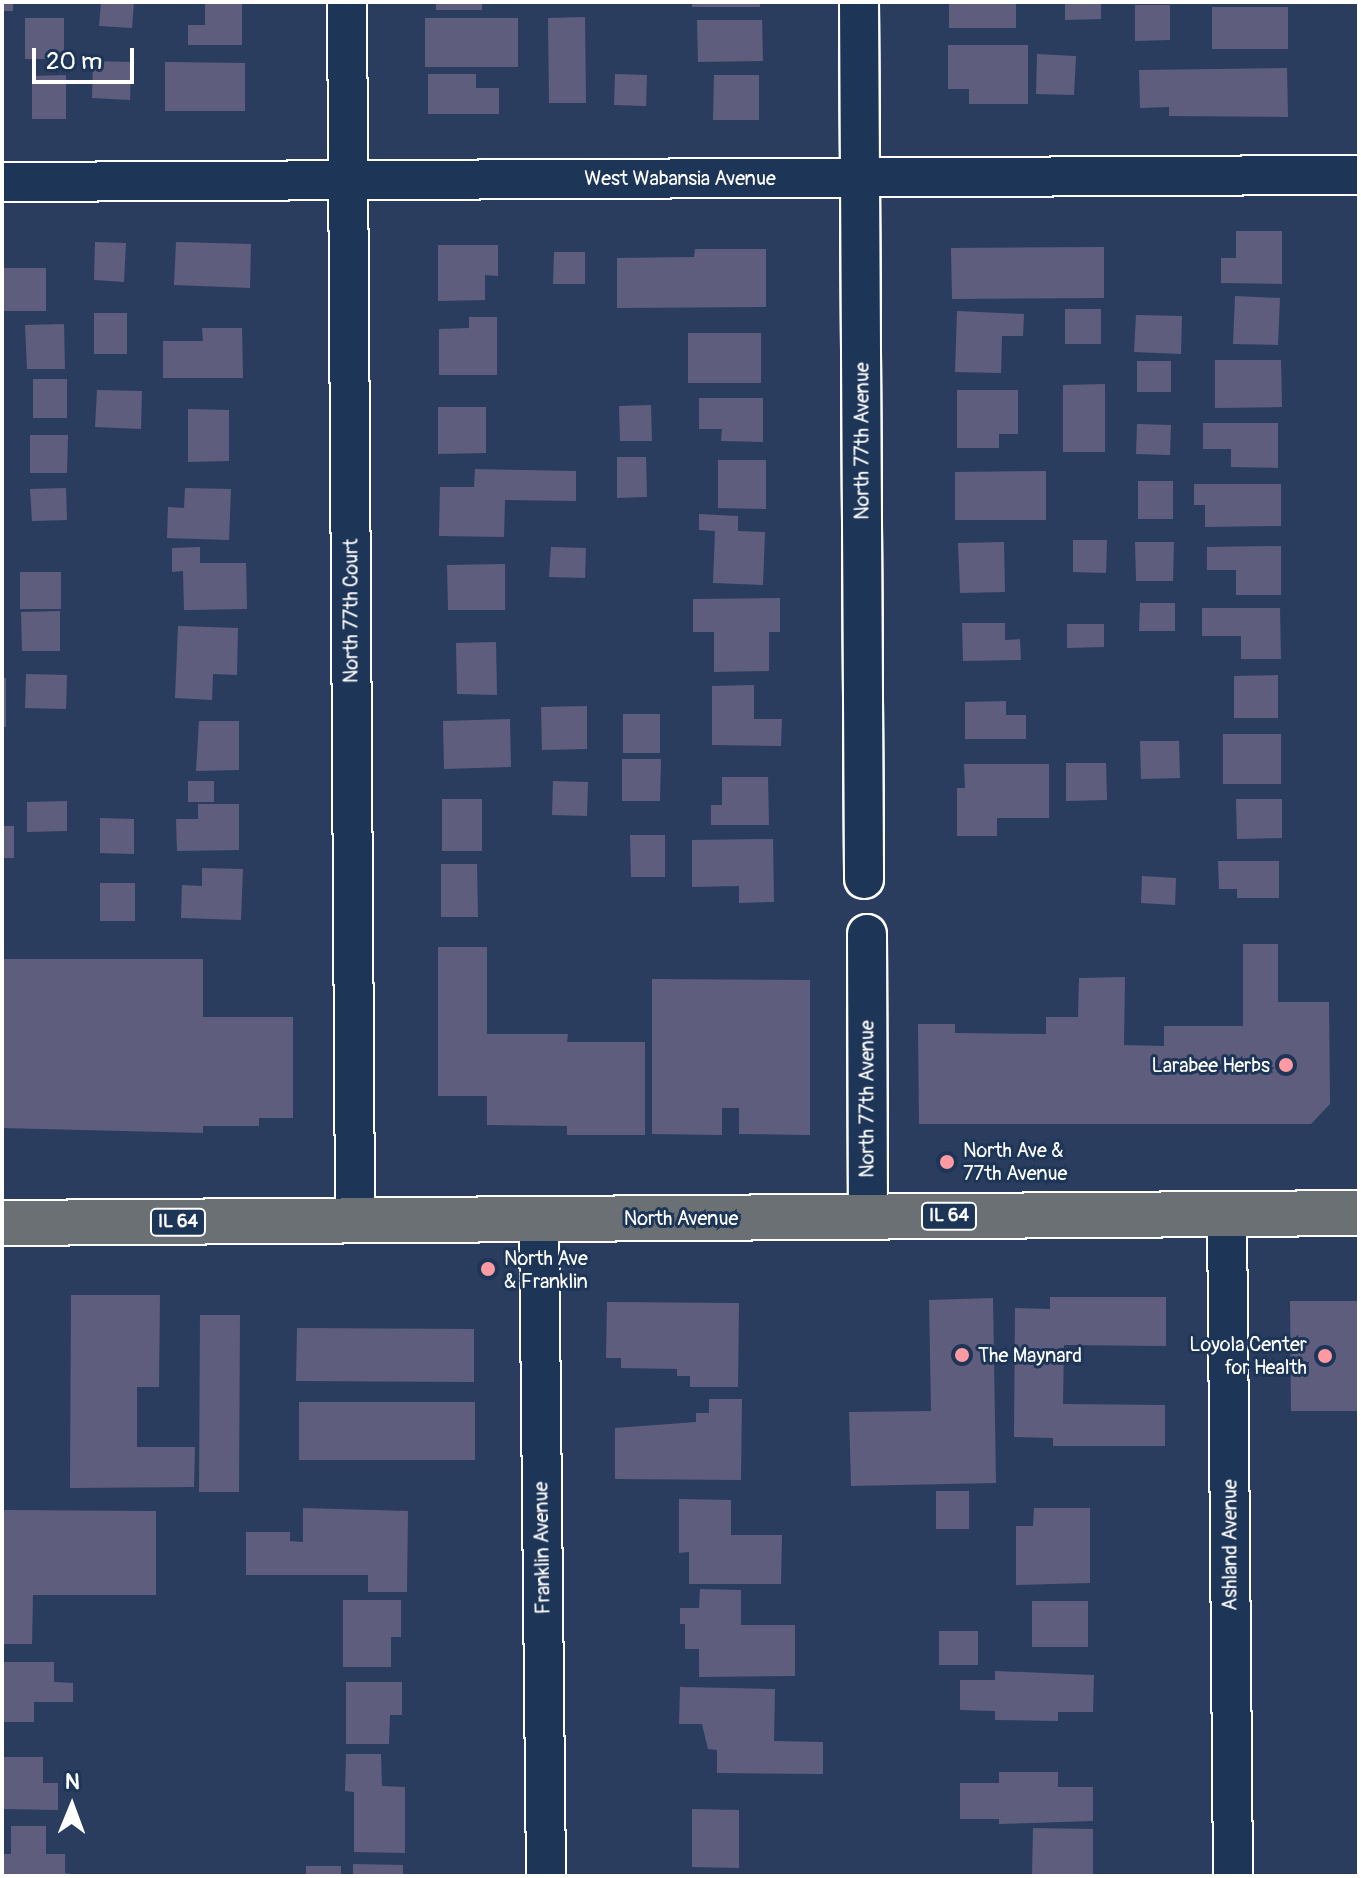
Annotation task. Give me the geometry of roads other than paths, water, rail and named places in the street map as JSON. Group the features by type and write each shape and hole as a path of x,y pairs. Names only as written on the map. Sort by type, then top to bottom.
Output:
{"main road":[{"name":"North Avenue","path":"2,1223 1359,1213"}],"street":[{"name":"North 77th Court","path":"347,2 355,1220"},
{"name":"North 77th Avenue","path":"859,2 864,879"},
{"name":"West Wabansia Avenue","path":"2,182 1359,175"},
{"name":"North 77th Avenue","path":"867,934 868,1217"},
{"name":"Ashland Avenue","path":"1227,1214 1233,1876"},
{"name":"Franklin Avenue","path":"539,1219 546,1876"}],"place":[{"name":"Larabee Herbs","path":"1286,1065"},
{"name":"North Ave & 77th Avenue","path":"947,1162"},
{"name":"North Ave & Franklin","path":"488,1269"},
{"name":"The Maynard","path":"962,1355"},
{"name":"Loyola Center for Health","path":"1325,1356"}]}
